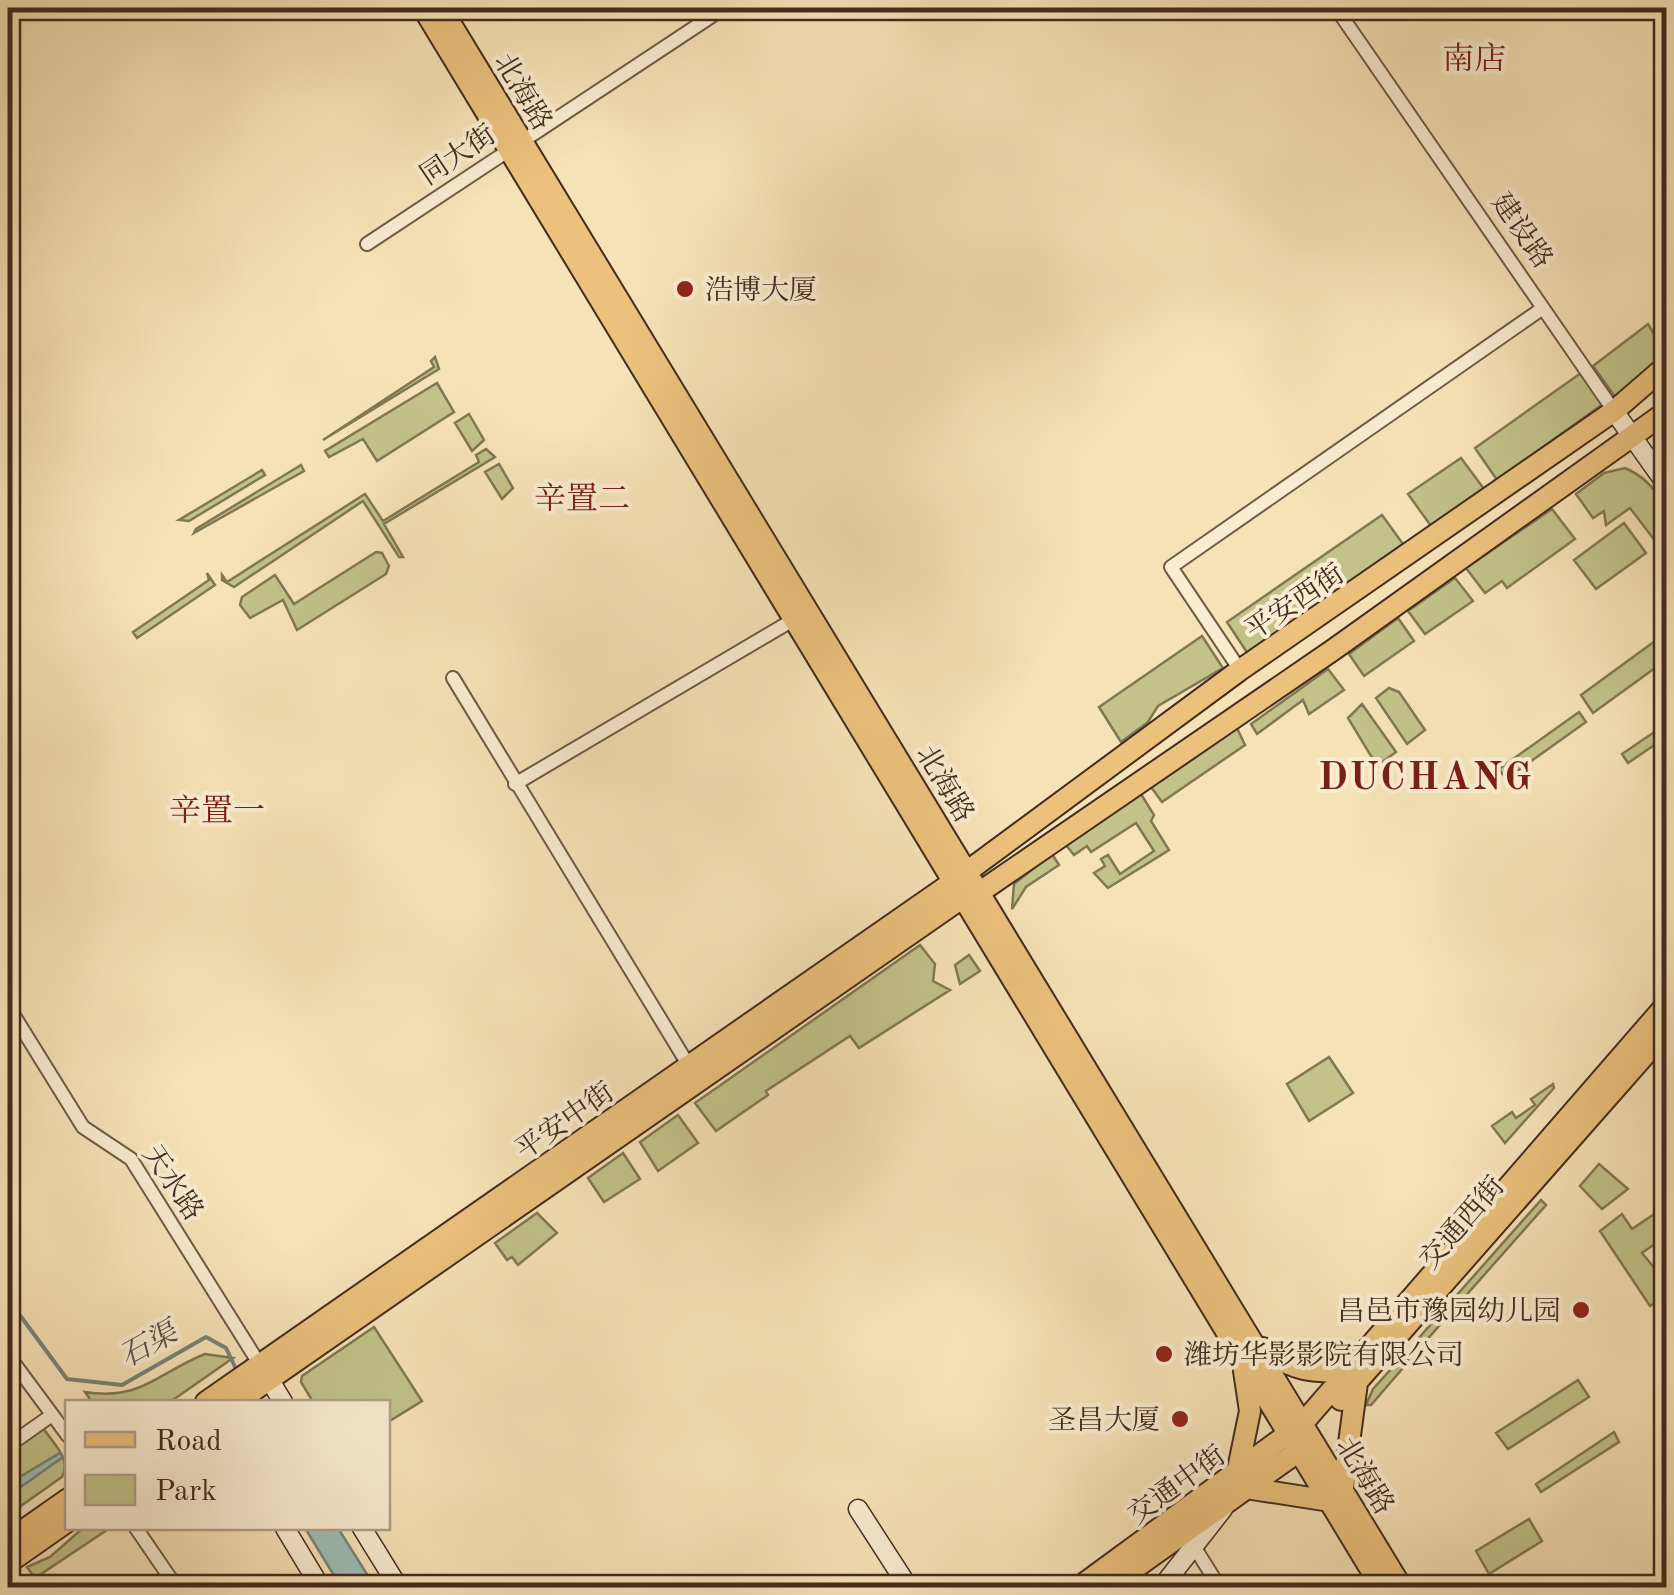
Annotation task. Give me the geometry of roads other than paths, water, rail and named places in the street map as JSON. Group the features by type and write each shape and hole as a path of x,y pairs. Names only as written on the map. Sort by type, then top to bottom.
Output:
{"main road":[{"name":"北海路","path":"422,8 515,145"},
{"name":"北海路","path":"441,8 515,145 965,886 1243,1359 1300,1436"},
{"name":"平安西街","path":"965,886 1240,670 1614,411 1666,366"},
{"path":"965,886 1634,438 1666,412"},
{"name":"北海路","path":"965,886 1251,1338 1382,1588"},
{"name":"平安中街","path":"258,1377 689,1066 965,886"},
{"name":"平安中街","path":"221,1399 965,886"},
{"name":"交通西街","path":"1352,1377 1666,1006"},
{"name":"交通西街","path":"1300,1436 1666,1031"},
{"path":"1243,1359 1250,1411 1238,1488 1336,1496 1352,1377 1309,1373 1285,1366 1251,1338"},
{"name":"交通中街","path":"1107,1588 1300,1436"},
{"name":"交通中街","path":"1078,1588 1238,1488"},
{"name":"北海路","path":"1336,1496 1402,1588"},
{"path":"8,1541 65,1501"},
{"path":"8,1563 65,1523"}],"street":[{"name":"同大街","path":"367,244 724,8"},
{"name":"建设路","path":"1336,8 1666,484"},
{"path":"1240,670 1171,567 1543,308"},
{"path":"515,784 801,616"},
{"path":"453,678 689,1066"},
{"name":"天水路","path":"8,1006 83,1127 131,1159 258,1377 281,1400"},
{"path":"8,1355 65,1432"},
{"path":"8,1446 52,1415"},
{"path":"1161,1588 1238,1488"},
{"path":"858,1509 909,1588"},
{"path":"137,1530 177,1588"},
{"path":"286,1530 321,1588"},
{"path":"363,1530 399,1588"},
{"path":"1195,1548 1220,1588"}],"water":[{"path":"60,1453 63,1457 8,1496 8,1484"},
{"path":"306,1530 339,1530 375,1587 341,1587"}],"waterway":[{"name":"石渠","path":"8,1299 67,1379 122,1385 206,1337 226,1348 237,1371"}],"place":[{"name":"浩博大厦","path":"685,289"},
{"name":"昌邑市豫园幼儿园","path":"1581,1310"},
{"name":"潍坊华影影院有限公司","path":"1164,1354"},
{"name":"圣昌大厦","path":"1180,1419"}],"district":[{"name":"南店","path":"1474,58"},
{"name":"辛置二","path":"582,498"},
{"name":"DUCHANG","path":"1426,776"},
{"name":"辛置一","path":"217,810"}]}
